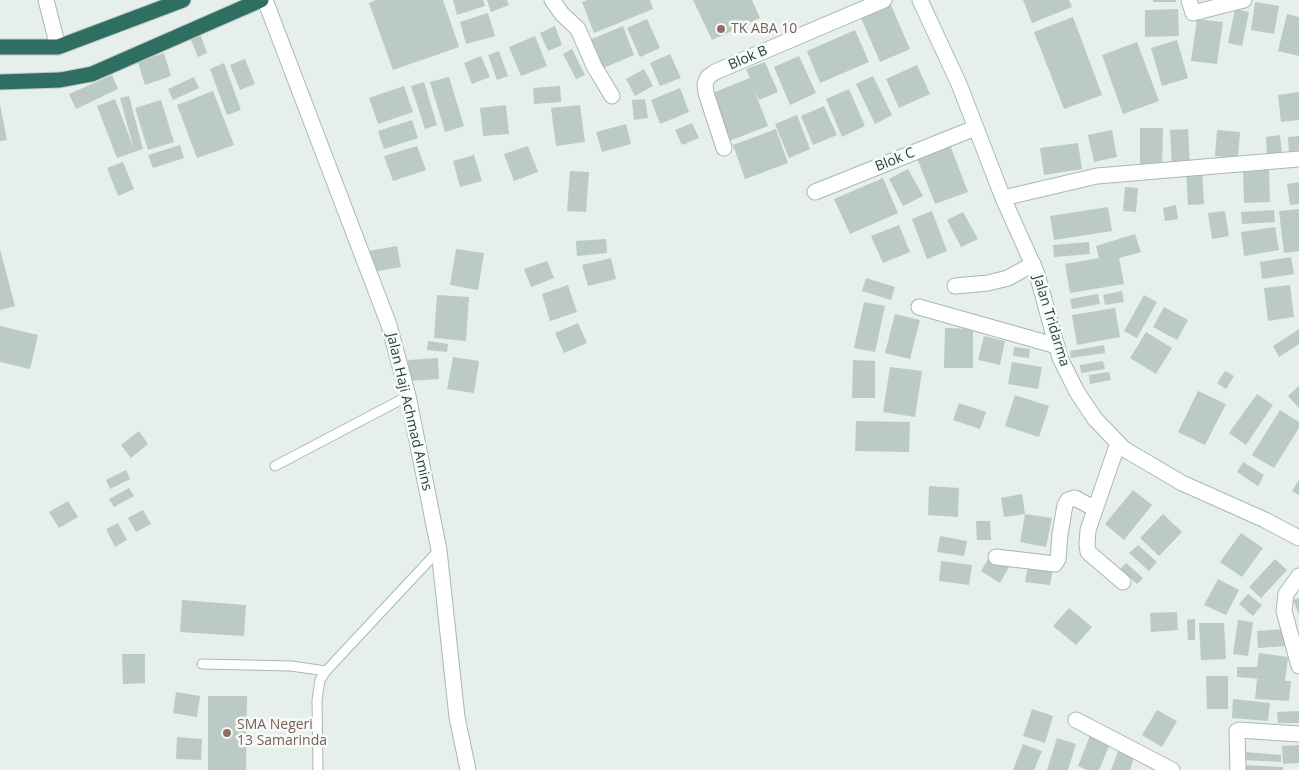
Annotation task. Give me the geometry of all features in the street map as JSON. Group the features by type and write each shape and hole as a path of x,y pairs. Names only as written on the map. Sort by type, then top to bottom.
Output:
{"highway":[{"path":"0,82 60,80 92,74 263,0"},
{"path":"0,47 58,47 181,1"}],"street":[{"path":"46,0 58,47"},
{"name":"Jalan Haji Achmad Amins","path":"263,0 389,325 408,396 439,550 457,717 468,770"},
{"path":"552,0 562,14 578,29 594,66 612,96"},
{"name":"Blok B","path":"724,148 706,93 705,84 708,77 715,72 884,0"},
{"name":"Jalan Tridarma","path":"920,0 959,84 1003,198 1033,264 1060,358 1077,392 1095,419 1124,449 1182,483 1265,520 1299,538"},
{"path":"1188,0 1193,13 1244,0"},
{"name":"Blok C","path":"815,192 975,128"},
{"path":"1003,198 1097,176 1299,159"},
{"path":"955,286 988,283 1008,278 1033,264"},
{"path":"919,307 1057,346"},
{"path":"1118,443 1088,530 1088,552 1123,582"},
{"path":"996,557 1055,564 1058,559 1060,534 1068,500 1075,498 1094,509"},
{"path":"1299,576 1286,594 1284,610 1299,666"},
{"path":"1076,720 1172,770"},
{"path":"1238,770 1237,731 1299,734"}],"lane":[{"path":"275,466 408,396"},
{"path":"318,770 317,700 320,680 326,671 439,550"},
{"path":"202,664 291,666 326,671"}],"building":[{"path":"376,0 443,0 459,47 393,70 369,3"},
{"path":"453,0 483,0 485,6 457,15"},
{"path":"487,0 507,0 509,5 491,12"},
{"path":"587,0 650,0 653,9 594,33 582,2"},
{"name":"TK ABA 10","path":"693,0 752,0 760,18 712,40"},
{"path":"1023,0 1069,0 1072,7 1032,23"},
{"path":"1153,0 1176,0 1176,2 1153,2"},
{"path":"1255,2 1279,6 1274,34 1251,30"},
{"path":"890,3 910,49 880,62 860,16"},
{"path":"1178,9 1179,36 1145,37 1145,10"},
{"path":"1235,9 1249,12 1242,46 1228,43"},
{"path":"488,13 495,36 466,44 460,22"},
{"path":"1287,14 1299,17 1299,56 1278,51"},
{"path":"1073,17 1102,95 1064,109 1034,32"},
{"path":"647,19 660,48 640,57 627,28"},
{"path":"1197,19 1223,22 1217,64 1191,61"},
{"path":"555,26 562,45 548,51 540,33"},
{"path":"623,26 634,55 599,70 587,41"},
{"path":"855,30 869,62 820,83 807,51"},
{"path":"199,31 207,53 198,57 189,35"},
{"path":"535,36 547,66 521,76 509,47"},
{"path":"1177,40 1188,78 1162,86 1151,48"},
{"path":"1137,42 1159,101 1123,114 1102,55"},
{"path":"572,49 585,75 576,79 563,54"},
{"path":"499,51 508,76 497,80 488,55"},
{"path":"164,53 171,76 145,85 138,62"},
{"path":"670,54 681,78 660,86 650,63"},
{"path":"481,56 490,77 472,84 464,63"},
{"path":"799,56 816,93 790,105 774,67"},
{"path":"245,59 255,84 240,90 230,65"},
{"path":"765,62 778,92 759,100 753,87 768,126 729,141 710,94 750,78 746,69"},
{"path":"224,63 241,110 227,115 210,69"},
{"path":"917,65 930,94 899,108 886,79"},
{"path":"644,69 653,86 635,96 626,79"},
{"path":"112,75 118,89 76,109 69,94"},
{"path":"873,76 892,115 875,124 856,84"},
{"path":"194,77 199,88 173,100 168,89"},
{"path":"449,77 464,126 445,132 430,82"},
{"path":"424,82 437,125 425,129 411,86"},
{"path":"404,86 413,112 378,124 369,98"},
{"path":"560,86 561,102 534,104 533,88"},
{"path":"680,88 689,112 660,124 651,100"},
{"path":"849,89 865,126 842,137 826,99"},
{"path":"213,91 234,145 197,158 177,105"},
{"path":"1299,92 1299,120 1281,122 1278,95"},
{"path":"129,96 143,149 117,158 97,106 115,99 134,149 120,98"},
{"path":"645,99 648,118 634,120 632,100"},
{"path":"161,100 174,142 148,150 135,108"},
{"path":"0,104 7,140 0,141"},
{"path":"506,105 509,134 483,136 480,108"},
{"path":"580,105 585,142 556,146 551,108"},
{"path":"824,106 837,135 813,145 801,116"},
{"path":"797,115 810,149 789,158 775,124"},
{"path":"412,120 418,138 384,149 378,131"},
{"path":"692,123 699,138 682,145 675,130"},
{"path":"626,124 631,144 602,152 596,132"},
{"path":"1140,128 1163,128 1162,168 1140,168"},
{"path":"776,129 788,163 745,179 733,145"},
{"path":"1188,129 1190,166 1172,167 1170,130"},
{"path":"1112,130 1117,157 1094,162 1088,135"},
{"path":"1217,130 1240,132 1238,158 1215,156"},
{"path":"1280,135 1282,153 1267,155 1266,137"},
{"path":"1299,136 1299,155 1289,155 1288,137"},
{"path":"1078,143 1082,169 1044,175 1040,148"},
{"path":"180,145 184,158 153,168 148,155"},
{"path":"950,145 968,192 935,204 917,158"},
{"path":"417,146 426,170 393,181 384,156"},
{"path":"528,146 538,172 514,181 504,154"},
{"path":"474,155 482,181 460,187 453,161"},
{"path":"123,162 134,189 118,196 107,168"},
{"path":"1243,168 1269,168 1270,202 1244,203"},
{"path":"908,169 923,196 903,206 889,179"},
{"path":"570,171 589,172 586,212 567,211"},
{"path":"1202,171 1204,204 1188,205 1186,173"},
{"path":"883,178 898,213 850,234 834,199"},
{"path":"1299,182 1299,204 1290,205 1287,184"},
{"path":"1125,187 1138,188 1136,212 1123,211"},
{"path":"1176,205 1178,219 1165,221 1163,208"},
{"path":"1108,207 1112,231 1054,240 1050,216"},
{"path":"1299,209 1299,251 1284,253 1279,211"},
{"path":"1274,210 1275,222 1242,224 1241,212"},
{"path":"932,211 947,251 927,259 912,219"},
{"path":"1225,211 1229,236 1212,239 1208,213"},
{"path":"963,212 978,239 961,247 947,220"},
{"path":"899,225 910,252 883,263 871,236"},
{"path":"1275,227 1279,250 1244,256 1241,232"},
{"path":"1135,234 1141,252 1119,258 1124,284 1070,293 1065,264 1099,258 1096,246"},
{"path":"606,239 607,253 577,256 576,241"},
{"path":"1089,242 1090,254 1054,257 1053,245"},
{"path":"397,246 401,267 372,272 368,251"},
{"path":"0,249 15,306 0,310"},
{"path":"456,249 484,253 478,290 450,285"},
{"path":"1291,257 1294,274 1262,279 1260,262"},
{"path":"611,258 616,279 588,286 582,265"},
{"path":"547,261 554,278 531,287 524,269"},
{"path":"866,278 895,287 891,300 862,291"},
{"path":"568,285 577,312 550,321 542,294"},
{"path":"1290,285 1294,317 1268,321 1264,288"},
{"path":"1122,291 1124,302 1105,305 1103,295"},
{"path":"1098,294 1100,304 1072,309 1070,299"},
{"path":"437,295 469,297 466,341 434,338"},
{"path":"1144,295 1157,302 1137,338 1124,331"},
{"path":"864,302 885,306 875,352 854,348"},
{"path":"1164,307 1188,320 1177,340 1153,327"},
{"path":"1115,308 1120,337 1077,345 1072,315"},
{"path":"895,314 920,320 910,359 885,353"},
{"path":"578,323 587,343 564,353 555,333"},
{"path":"0,326 38,335 30,369 0,362"},
{"path":"945,328 973,329 973,368 944,368"},
{"path":"1299,329 1299,344 1279,357 1273,346"},
{"path":"1146,332 1172,348 1156,374 1130,358"},
{"path":"984,336 1005,341 1000,365 978,360"},
{"path":"428,341 448,344 447,352 427,350"},
{"path":"1104,345 1105,353 1071,358 1070,351"},
{"path":"1014,347 1030,349 1029,358 1013,356"},
{"path":"453,357 479,361 474,393 447,389"},
{"path":"438,358 439,379 409,381 408,360"},
{"path":"853,360 875,361 875,398 852,398"},
{"path":"1103,361 1105,369 1081,373 1080,365"},
{"path":"1012,362 1042,367 1038,389 1008,384"},
{"path":"890,367 922,371 915,417 883,412"},
{"path":"1225,371 1234,376 1226,389 1217,383"},
{"path":"1109,372 1111,380 1090,384 1089,375"},
{"path":"1299,386 1299,408 1288,396"},
{"path":"1198,391 1226,404 1205,445 1178,432"},
{"path":"1257,394 1273,405 1246,445 1229,433"},
{"path":"1015,395 1049,406 1039,437 1005,426"},
{"path":"959,403 986,412 980,429 953,420"},
{"path":"1280,410 1299,422 1299,428 1274,468 1252,455"},
{"path":"856,421 910,422 909,452 855,451"},
{"path":"139,431 148,444 131,458 121,445"},
{"path":"1243,462 1264,475 1258,486 1237,472"},
{"path":"126,470 130,479 110,489 106,480"},
{"path":"1299,480 1299,495 1292,491"},
{"path":"929,486 959,488 958,517 928,515"},
{"path":"129,488 134,496 114,507 109,499"},
{"path":"1133,490 1152,505 1124,540 1105,524"},
{"path":"1022,494 1025,514 1004,517 1001,498"},
{"path":"68,501 78,517 59,528 49,512"},
{"path":"143,510 151,524 136,532 128,518"},
{"path":"1025,514 1052,518 1046,547 1020,542"},
{"path":"1163,514 1182,532 1159,556 1140,538"},
{"path":"976,521 990,521 991,540 977,540"},
{"path":"118,523 127,540 115,547 106,529"},
{"path":"1241,533 1263,548 1242,577 1220,562"},
{"path":"940,536 967,541 964,556 937,552"},
{"path":"1138,545 1157,562 1149,571 1129,553"},
{"path":"990,556 1009,567 1000,583 981,571"},
{"path":"1275,559 1287,570 1261,598 1249,587"},
{"path":"941,561 972,565 969,585 939,581"},
{"path":"1126,563 1143,578 1137,584 1120,569"},
{"path":"1028,565 1053,568 1050,585 1025,582"},
{"path":"1218,579 1239,590 1226,615 1204,605"},
{"path":"1248,594 1262,605 1253,616 1239,604"},
{"path":"1299,598 1299,615 1293,600"},
{"path":"182,600 246,605 244,636 180,632"},
{"path":"1069,608 1092,627 1076,645 1053,626"},
{"path":"1177,612 1178,630 1151,632 1150,613"},
{"path":"1195,619 1195,640 1188,640 1187,620"},
{"path":"1238,620 1253,622 1248,656 1233,654"},
{"path":"1199,623 1224,623 1226,659 1201,660"},
{"path":"1285,629 1286,646 1258,648 1257,631"},
{"path":"1259,653 1288,657 1285,681 1291,681 1289,701 1255,699 1257,679 1274,680 1237,677 1237,667 1257,667"},
{"path":"122,654 145,654 145,683 123,684"},
{"path":"1206,676 1228,676 1228,709 1207,709"},
{"path":"176,692 200,696 197,717 173,713"},
{"name":"SMA Negeri 13 Samarinda","path":"208,696 247,696 246,770 208,770"},
{"path":"1233,699 1270,703 1268,721 1232,718"},
{"path":"1032,709 1053,716 1045,743 1023,736"},
{"path":"1157,710 1177,721 1162,747 1142,735"},
{"path":"1299,711 1299,723 1278,723 1277,712"},
{"path":"1091,733 1111,741 1099,770 1087,770 1078,766"},
{"path":"177,737 202,739 201,760 176,759"},
{"path":"1057,738 1076,744 1068,770 1047,770"},
{"path":"1023,744 1042,751 1034,770 1013,770"},
{"path":"1299,745 1299,763 1283,764 1282,746"},
{"path":"1118,751 1134,757 1130,770 1111,770"},
{"path":"1244,752 1281,755 1281,762 1243,760"},
{"path":"1246,765 1283,767 1283,770 1246,770"}],"place":[{"name":"TK ABA 10","path":"721,29"},
{"name":"SMA Negeri 13 Samarinda","path":"227,733"}]}
